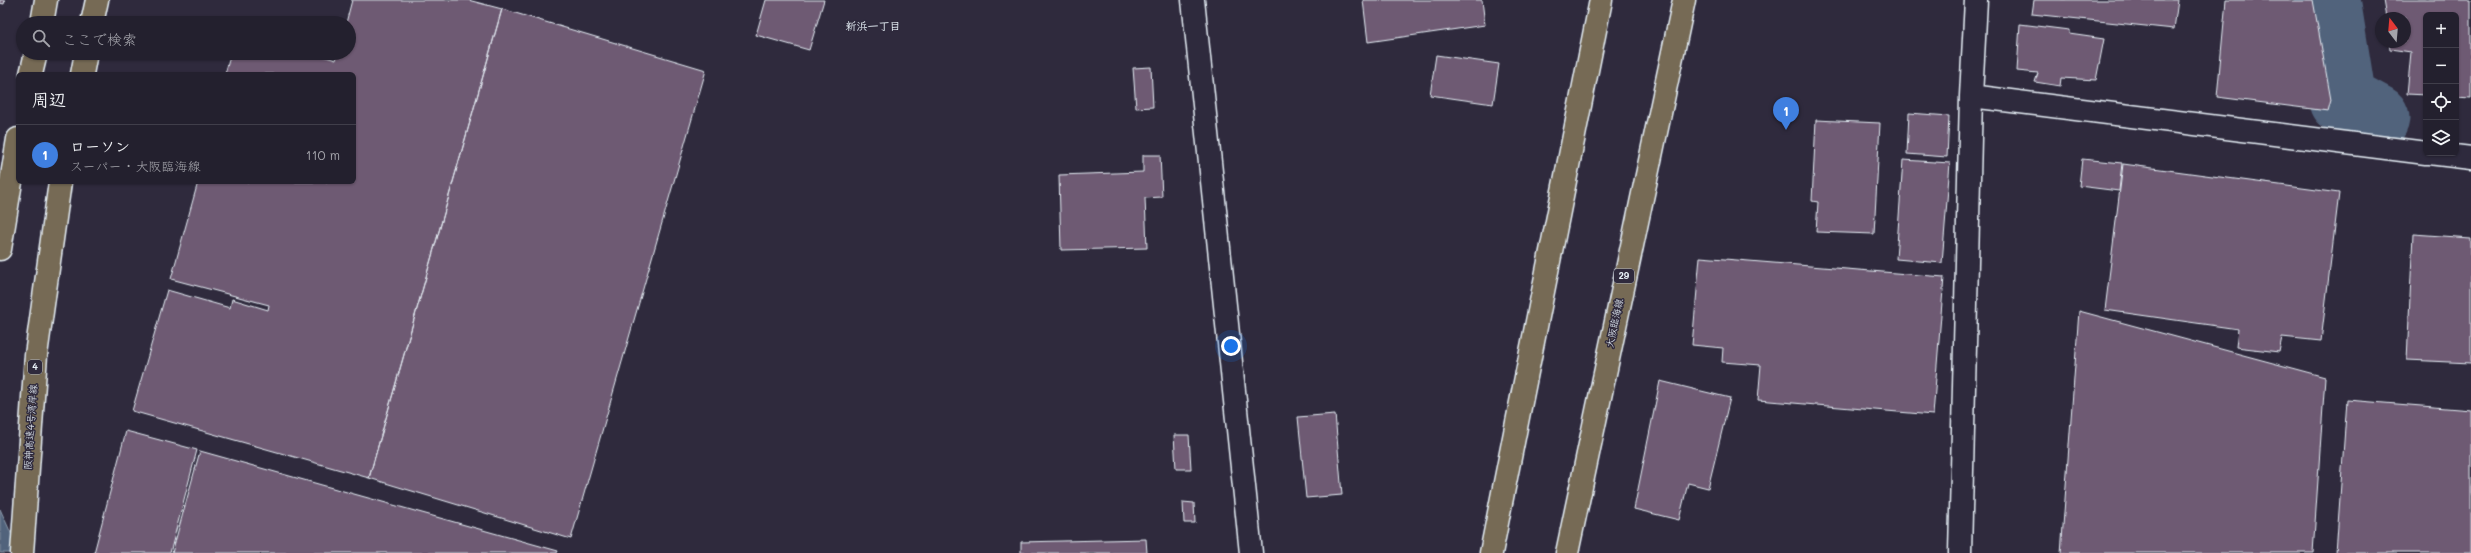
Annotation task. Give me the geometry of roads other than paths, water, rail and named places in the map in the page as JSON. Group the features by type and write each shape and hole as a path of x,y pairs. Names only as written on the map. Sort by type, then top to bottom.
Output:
{"main road":[{"path":"43,16 46,0"},
{"path":"94,16 97,0"},
{"path":"1491,553 1601,0"},
{"name":"大阪臨海線","path":"1566,553 1684,0"},
{"path":"31,72 34,60"},
{"path":"82,72 85,60"},
{"path":"0,249 16,151"},
{"name":"阪神高速4号湾岸線","path":"22,553 36,355 60,184"}],"street":[{"path":"1193,0 1251,553"},
{"path":"1960,553 1971,96 1976,0"},
{"path":"1971,96 2423,152"},
{"path":"2453,156 2471,158"}],"water":[{"path":"0,509 20,553 0,553"}],"waterway":[{"path":"2327,0 2343,100 2376,118"}],"place":[{"name":"ローソン","path":"1786,130"}],"district":[{"name":"新浜一丁目","path":"873,26"}]}
